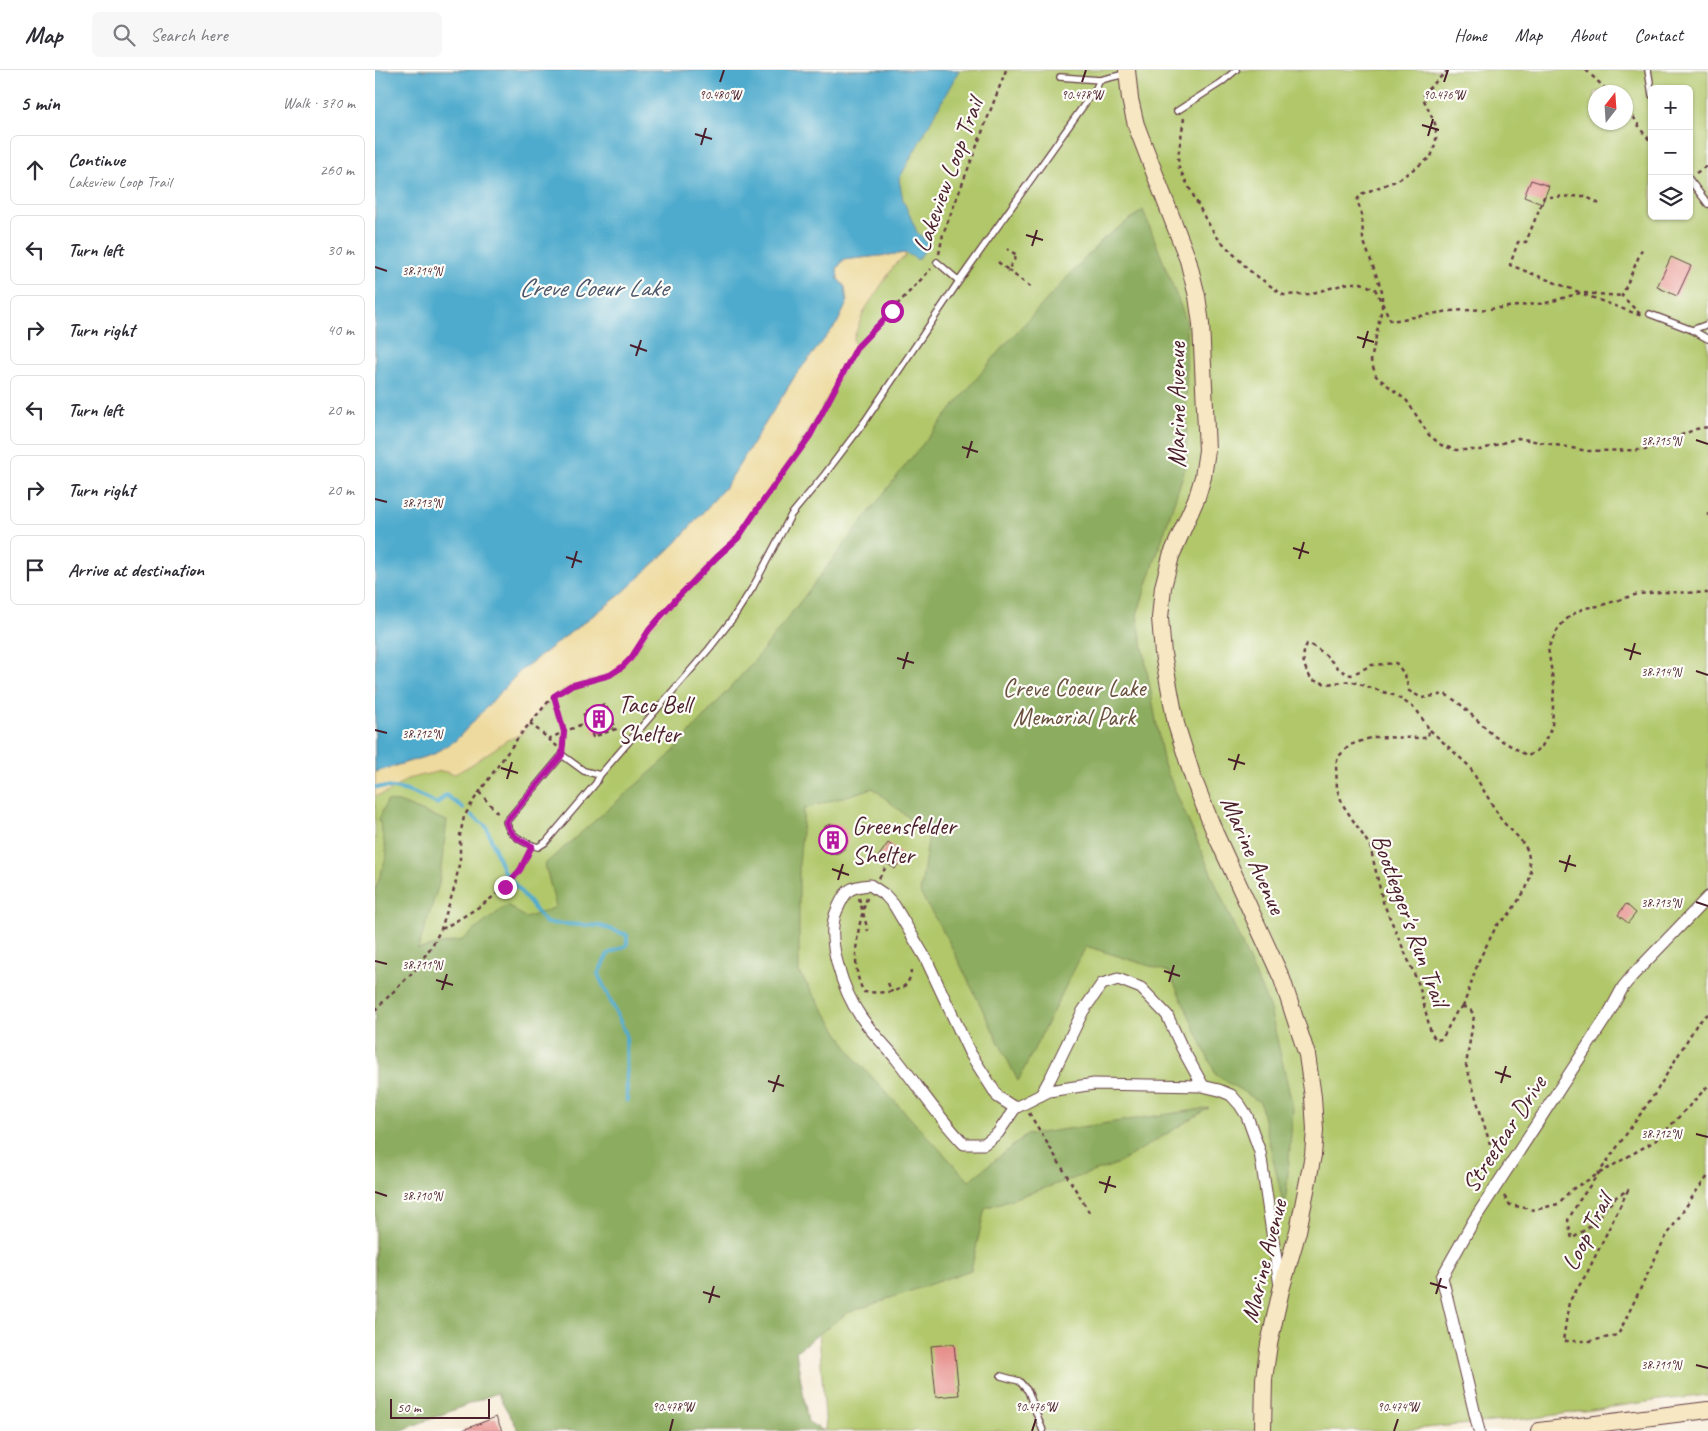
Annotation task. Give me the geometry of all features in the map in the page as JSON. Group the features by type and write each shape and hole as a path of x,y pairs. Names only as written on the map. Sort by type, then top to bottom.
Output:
{"main road":[{"name":"Marine Avenue","path":"1127,72 1135,125 1188,260 1197,296 1201,324 1207,450 1203,477 1197,497 1171,556 1163,587 1160,618 1163,654 1176,724 1193,778 1215,833 1282,979 1307,1055 1313,1097 1315,1130 1313,1155 1298,1231 1281,1290 1264,1379 1263,1431"},
{"path":"1539,1431 1708,1410"}],"street":[{"path":"1019,1106 998,1097 971,1053 926,960 894,905 885,895 870,885 857,886 844,893 835,914 833,940 835,957 843,981 860,1016 897,1060 945,1124 964,1144 984,1144 998,1134 1019,1106 1049,1091 1094,1084 1203,1086 1231,1095 1247,1116 1260,1152 1281,1290"},
{"name":"Streetcar Drive","path":"1479,1431 1442,1277 1474,1220 1609,1013 1623,986 1708,896"},
{"path":"1041,1095 1083,1011 1102,984 1118,979 1141,988 1167,1015 1182,1048 1203,1086"}],"lane":[{"path":"1179,110 1222,82 1236,70"},
{"path":"1648,70 1650,85"},
{"path":"1060,78 1100,80 1127,72"},
{"path":"600,775 583,771 562,755 506,822 508,830 520,841 532,846 538,847 546,842 597,783 600,775 709,649 733,618 753,587 791,515 865,421 959,281 1100,80"},
{"path":"1693,184 1708,204"},
{"path":"937,262 959,281"},
{"path":"1650,314 1708,338"},
{"path":"1692,330 1708,324"},
{"path":"1001,1376 1019,1381 1028,1391 1043,1431"}],"path":[{"name":"Lakeview Loop Trail","path":"375,1010 415,970 433,944 441,929 455,886 460,859 460,836 465,817 479,792 529,722 554,696 570,686 610,675 622,667 631,658 649,630 676,599 738,538 810,436 857,347 937,262 943,234 1006,70"},
{"path":"1448,70 1427,91 1423,98 1436,126 1437,142 1431,157 1398,180 1361,194 1357,200 1362,215 1363,239 1382,291 1382,307 1371,361 1376,376 1407,401 1429,435 1441,445 1456,450 1480,450 1518,438 1589,451 1645,450 1696,429 1708,427"},
{"path":"1586,70 1600,85"},
{"path":"1179,110 1185,119 1178,157 1179,168 1217,237 1250,270 1283,295 1309,294 1349,283 1361,283 1375,289 1391,321 1449,311 1546,303 1580,293 1622,296 1643,317 1580,293 1510,265 1518,242 1526,242 1544,197 1585,196 1601,205"},
{"path":"1633,116 1648,138"},
{"path":"1693,174 1708,165"},
{"path":"1622,296 1642,248"},
{"path":"1007,249 1017,255 1009,270"},
{"path":"998,262 1032,288"},
{"path":"1463,1007 1479,960 1497,925 1508,916 1526,889 1531,874 1528,851 1519,838 1502,821 1469,766 1429,729 1416,708 1396,696 1351,681 1327,684 1312,680 1303,667 1304,651 1307,644 1315,646 1328,656 1344,673 1351,676 1372,665 1396,663 1405,675 1409,691 1415,696 1422,698 1445,694 1459,703 1494,736 1528,756 1541,748 1552,727 1553,687 1548,648 1559,627 1570,616 1583,608 1599,606 1637,594 1661,592 1708,593"},
{"path":"554,696 564,732 562,755"},
{"path":"605,704 616,729 593,738 589,723 583,712 605,704"},
{"path":"529,722 557,747 562,755"},
{"path":"548,739 589,723"},
{"name":"Bootlegger's Run Trail","path":"1429,729 1428,737 1424,738 1373,737 1350,745 1339,757 1336,765 1337,789 1343,805 1370,846 1383,902 1419,985 1431,1033 1436,1040 1442,1039 1458,1010 1467,1007 1472,1011 1474,1016 1466,1065 1498,1168 1499,1181 1505,1199 1510,1205 1535,1210 1558,1204 1571,1190 1600,1172 1656,1092 1697,1024 1708,1014"},
{"path":"479,792 506,822"},
{"path":"441,929 471,912 505,887 520,870 532,846"},
{"path":"888,864 867,896 862,913 856,949 859,984 864,992 892,992 904,986 911,976 911,968"},
{"path":"857,886 862,913 868,931"},
{"path":"888,983 892,992"},
{"name":"Loop Trail","path":"1708,1086 1658,1139 1600,1172 1568,1220 1572,1239 1590,1226 1616,1197 1628,1190 1587,1273 1569,1302 1563,1341 1591,1341 1618,1335 1664,1240 1708,1176"},
{"path":"1019,1106 1089,1212"}],"green space":[{"name":"Creve Coeur Lake Memorial Park","path":"375,70 1708,70 1708,1395 1535,1418 1392,1431 826,1431 815,1279 375,1423"},
{"path":"1143,210 1186,320 1187,463 1137,615 1164,765 1270,1009 1293,1108 1285,1211 1260,1102 1216,1075 1169,972 1086,946 1018,1081 947,938 920,893 929,835 873,788 804,809 799,864 799,972 856,1060 969,1181 1027,1135 1209,1108 1117,1164 985,1208 971,1270 847,1313 796,1351 808,1422 824,1431 519,1431 497,1393 400,1431 375,1431 375,892 387,855 379,819 387,801 399,802 447,821 439,884 418,949 462,940 507,905 526,918 556,907 545,864 667,758 756,659 908,462 1001,349 1103,239"}],"sand":[{"path":"906,253 905,257 896,263 864,311 853,340 857,347 808,432 756,511 717,557 649,630 631,658 610,675 570,687 554,695 520,735 507,740 455,774 441,771 407,779 389,792 375,796 375,772 434,754 456,740 521,670 620,595 674,545 726,486 795,376 838,322 845,287 838,279 837,269 843,260"}],"water":[{"name":"Creve Coeur Lake","path":"375,70 959,70 899,179 903,200 917,232 929,244 918,260 906,253 843,260 837,269 838,279 845,287 847,303 838,322 795,376 726,486 674,545 620,595 521,670 456,740 434,754 375,772"}],"building":[{"path":"1531,180 1549,186 1542,204 1524,197"},
{"path":"1671,257 1691,266 1677,296 1657,287"},
{"name":"Taco Bell Shelter","path":"603,706 613,728 596,735 586,714"},
{"name":"Greensfelder Shelter","path":"833,824 844,828 848,839 844,850 833,854 822,850 818,839 822,828"},
{"path":"888,843 904,855 895,869 878,857"},
{"path":"1626,904 1636,913 1628,923 1618,915"},
{"path":"954,1344 959,1395 936,1397 931,1346"},
{"path":"496,1417 502,1431 463,1431 463,1430"}],"waterway":[{"path":"375,787 400,789 437,804 446,795 463,808"},
{"path":"471,815 486,826 503,870 546,923 601,926 627,935 627,945 608,954 598,974 626,1034 627,1101 628,1099"}],"place":[{"name":"Taco Bell Shelter","path":"599,719"},
{"name":"Greensfelder Shelter","path":"833,840"}],"route":[{"path":"505,887 520,870 532,846 520,841 508,830 506,822 562,755 564,732 554,696 570,686 610,675 622,667 631,658 649,630 676,599 738,538 810,436 857,347 892,311"}]}
